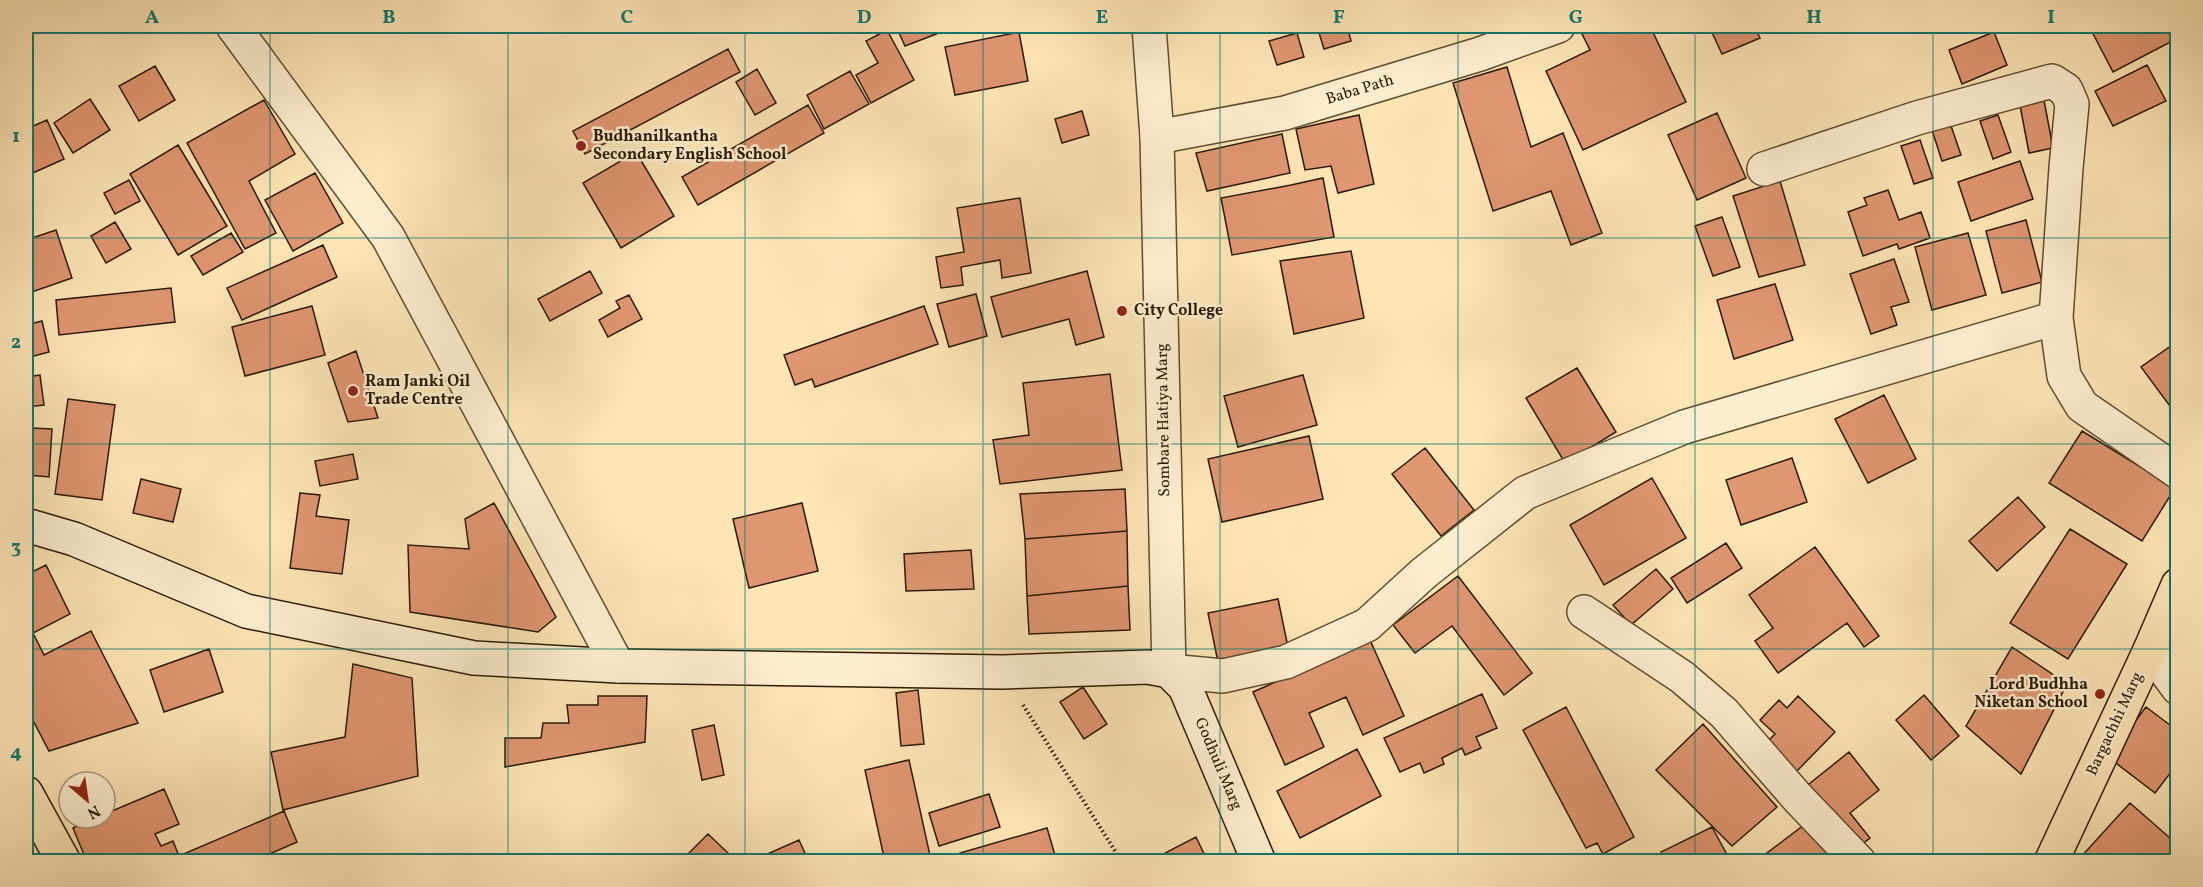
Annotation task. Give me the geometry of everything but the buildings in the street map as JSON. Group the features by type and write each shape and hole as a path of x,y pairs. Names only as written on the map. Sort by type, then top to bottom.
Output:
{"main road":[{"name":"Bargachhi Marg","path":"2051,861 2178,585"},
{"path":"26,793 64,861"}],"street":[{"path":"233,26 388,237 618,666"},
{"name":"Sombare Hatiya Marg","path":"1149,26 1157,137 1169,671"},
{"name":"Baba Path","path":"1157,137 1285,113 1480,54 1558,26"},
{"path":"1764,169 1917,118 2052,81 2066,90 2072,104 2056,318 2064,376 2082,406 2178,472"},
{"path":"26,525 74,538 246,611 474,658 618,666 1002,672 1148,667 1223,676 1286,662 1367,625 1424,573 1525,493 1684,427 2056,318"},
{"path":"1584,612 1682,677 1724,713 1797,797 1859,861"},
{"path":"2150,650 2178,688"},
{"name":"Godhuli Marg","path":"1169,671 1185,687 1259,861"}],"path":[{"path":"1002,672 1122,861"}],"place":[{"name":"Budhanilkantha Secondary English School","path":"581,146"},
{"name":"City College","path":"1122,311"},
{"name":"Ram Janki Oil Trade Centre","path":"353,391"},
{"name":"Lord Budhha Niketan School","path":"2100,694"}]}
